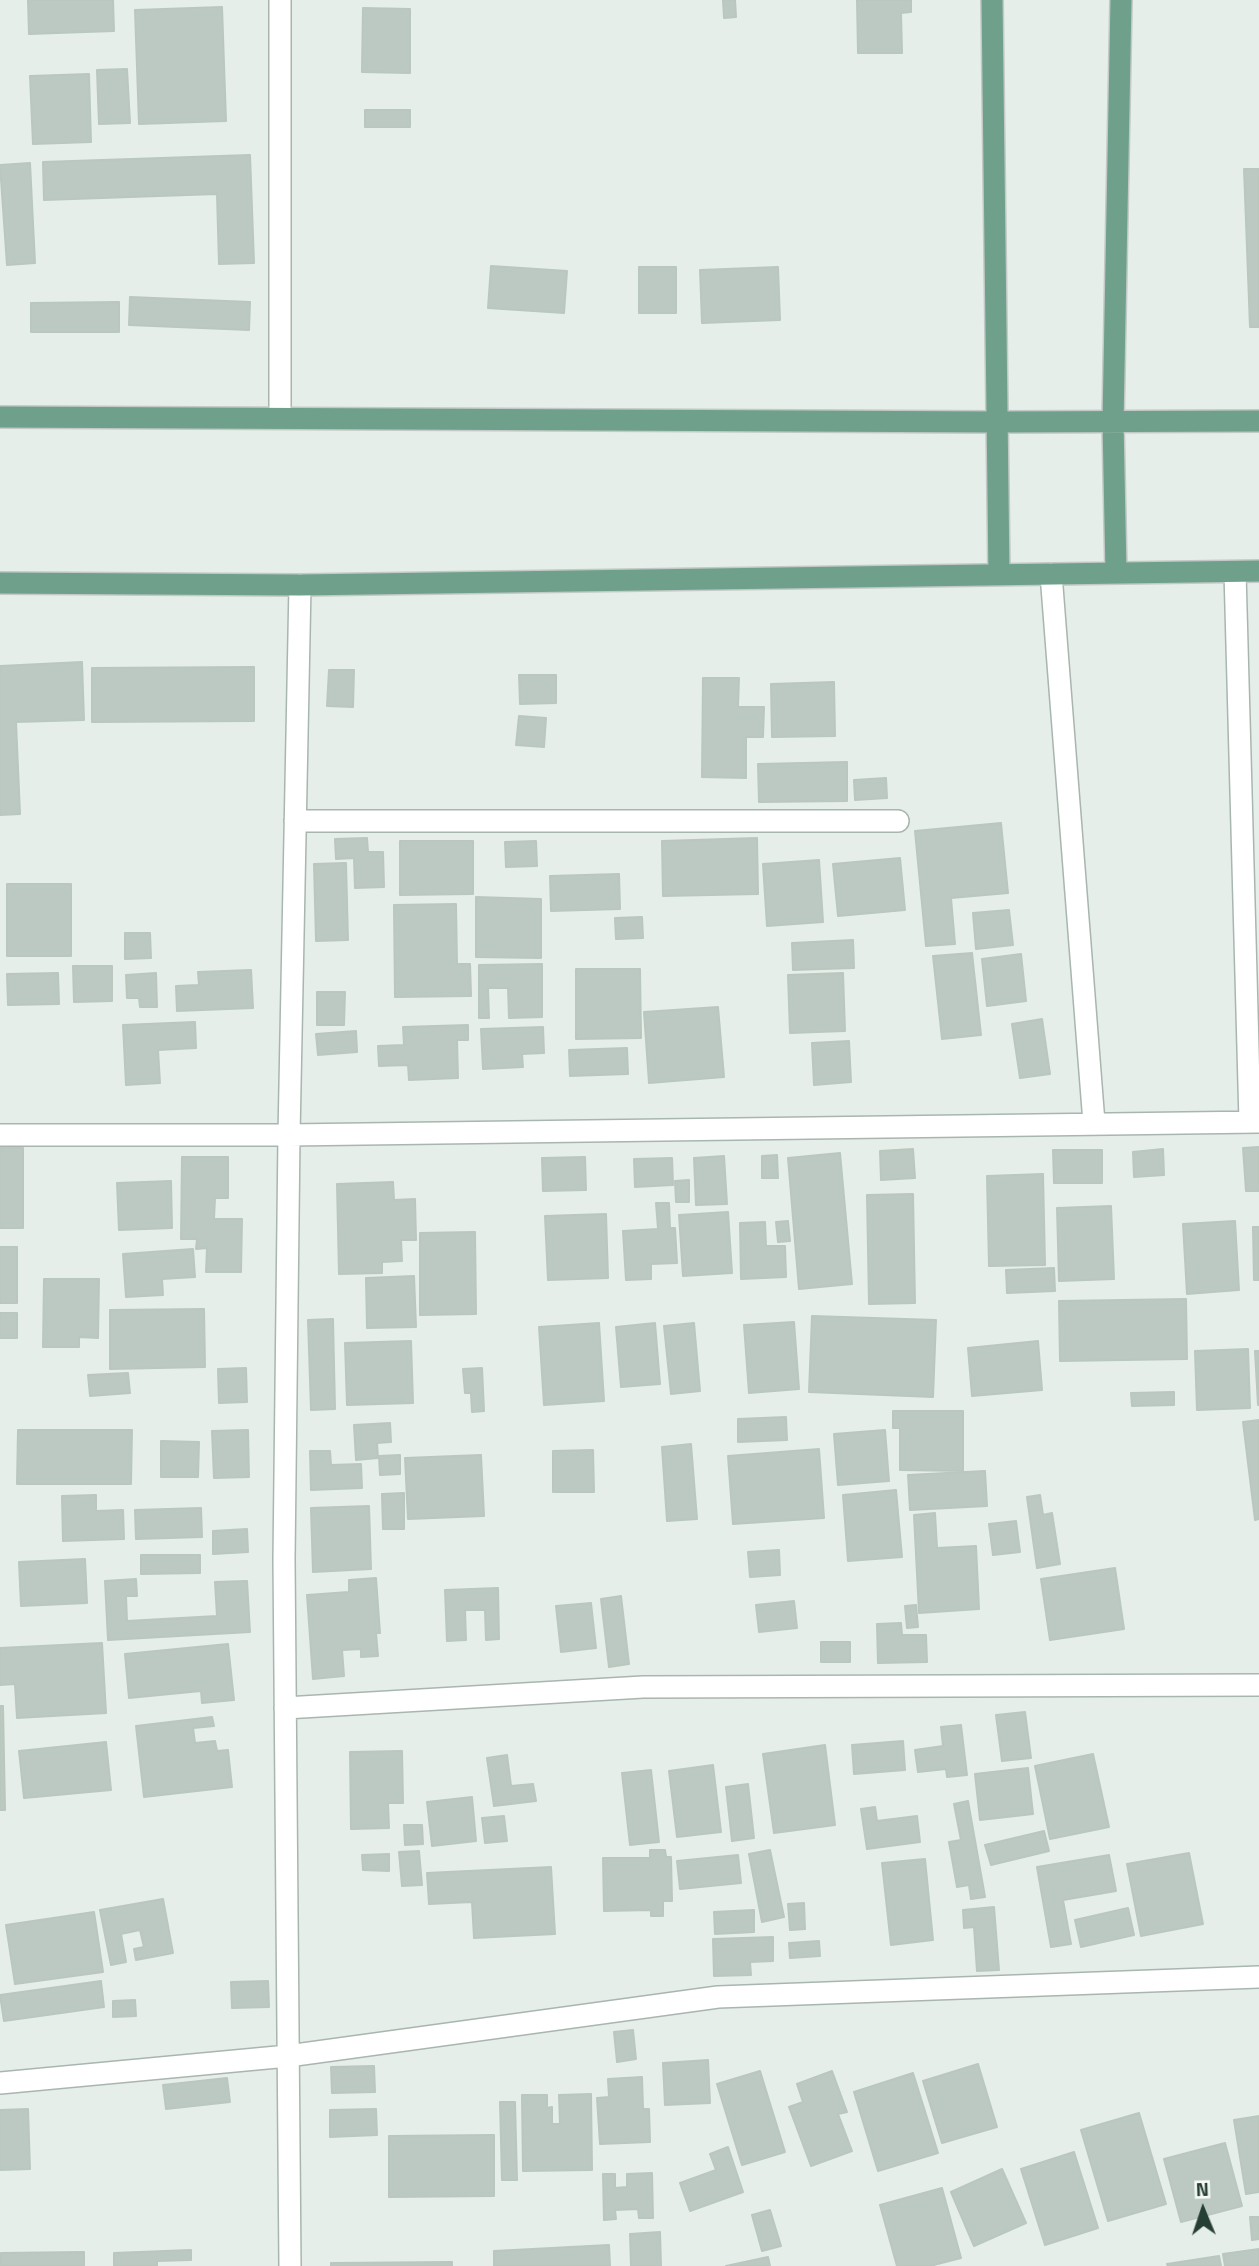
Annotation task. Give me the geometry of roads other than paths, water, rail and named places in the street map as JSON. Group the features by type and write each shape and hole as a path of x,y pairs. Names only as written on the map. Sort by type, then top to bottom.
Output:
{"main road":[{"path":"992,0 999,576"},
{"path":"1116,573 1113,422 1121,0"},
{"path":"0,416 1259,421"},
{"path":"0,583 300,585 1259,571"}],"street":[{"path":"280,0 280,417"},
{"path":"0,1135 289,1135 1254,1122 1235,572"},
{"path":"1051,574 1094,1124"},
{"path":"290,2266 284,1559 300,585"},
{"path":"295,821 898,821"},
{"path":"285,1708 643,1687 1259,1685"},
{"path":"0,2084 288,2056 718,1997 1259,1977"}]}
